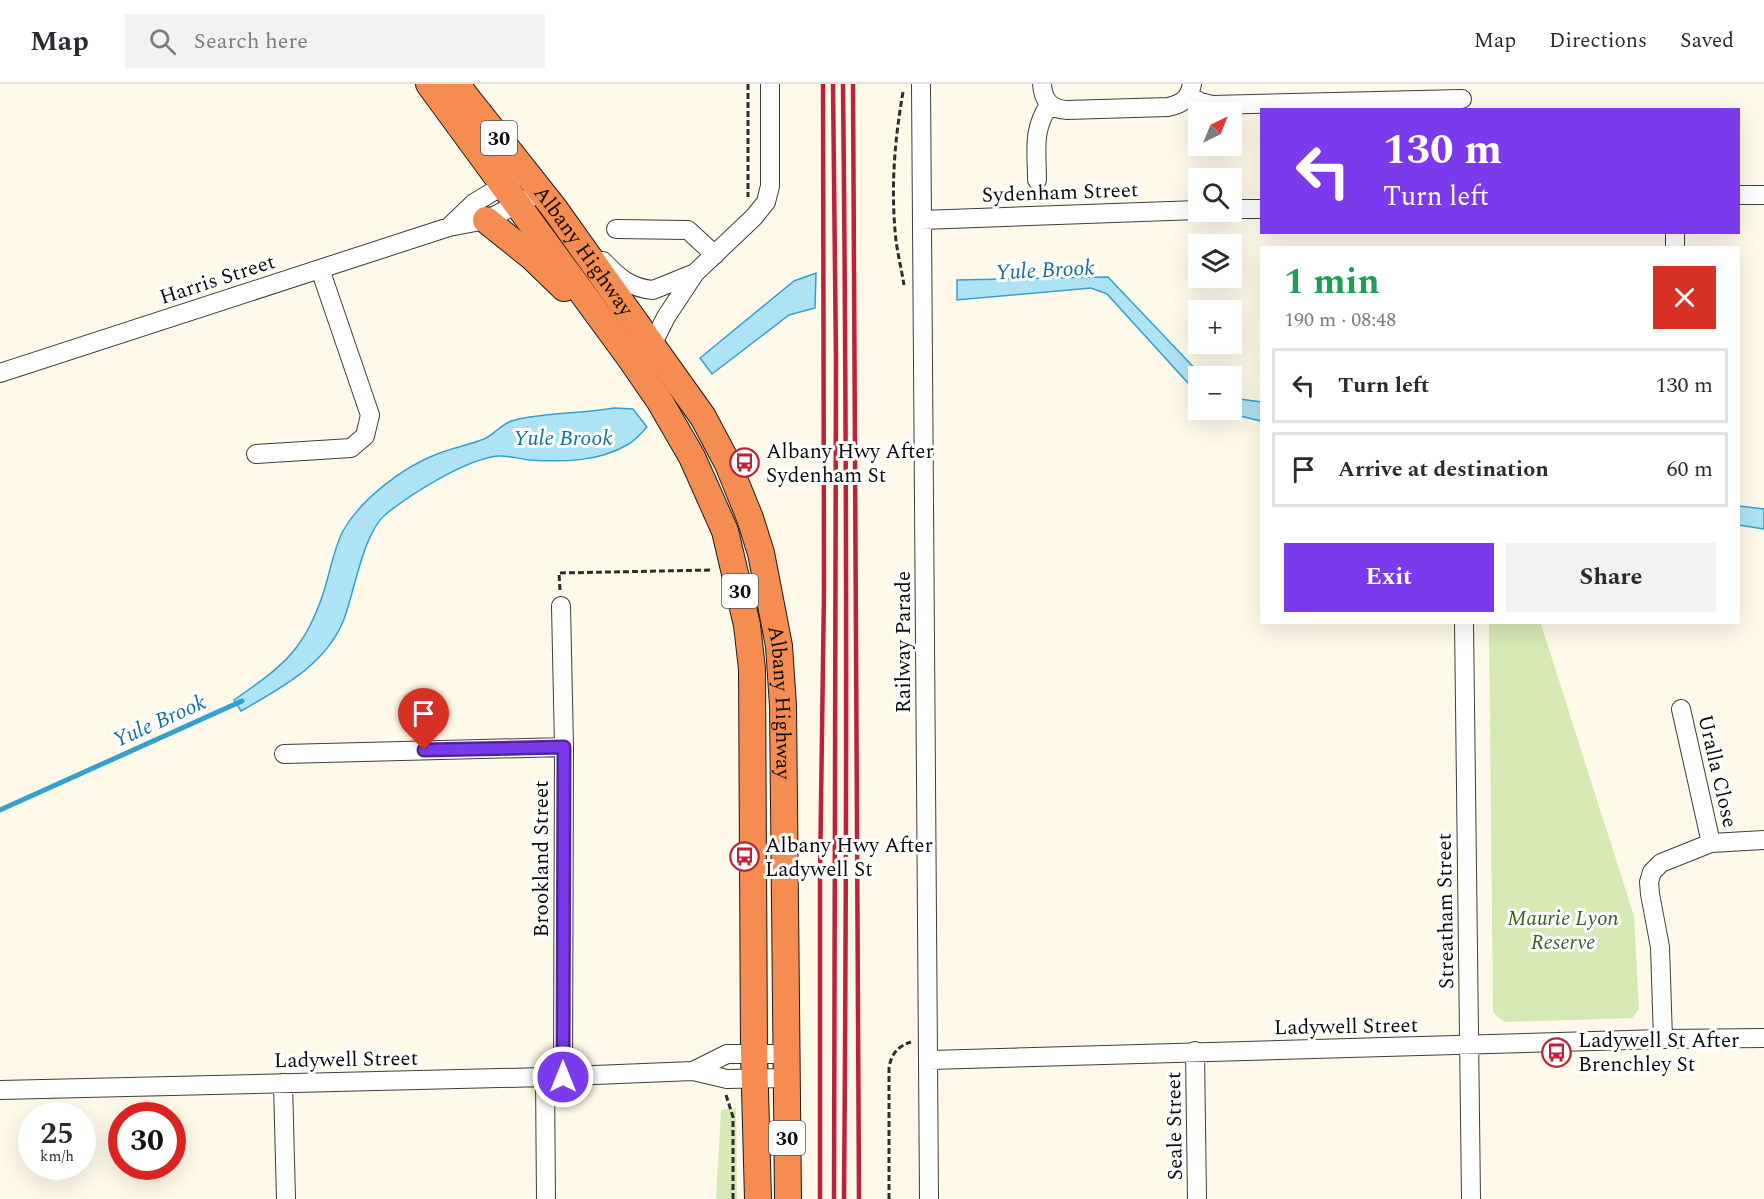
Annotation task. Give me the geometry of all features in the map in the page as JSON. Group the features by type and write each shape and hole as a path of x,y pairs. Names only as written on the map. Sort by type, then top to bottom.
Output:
{"highway":[{"name":"Albany Highway","path":"429,84 659,400 692,457 725,531 747,626 752,669 754,1066 758,1199"},
{"name":"Albany Highway","path":"456,84 547,200 703,417 728,464 750,518 768,584 779,646 783,706 788,1199"},
{"path":"486,220 532,257 574,298 604,339 630,358"}],"street":[{"path":"652,345 666,317 695,273 766,202 770,186 770,84"},
{"name":"Railway Parade","path":"921,84 929,1199"},
{"path":"1042,84 1044,98 1049,105 1058,110 1168,107 1180,104 1191,90 1200,102 1212,105 1462,98"},
{"path":"1037,180 1037,128 1049,105"},
{"name":"Harris Street","path":"449,227 474,203 525,172"},
{"path":"1740,195 1764,195"},
{"name":"Harris Street","path":"0,373 449,227 486,220 517,205 547,200"},
{"path":"547,200 618,277 629,285 653,290 695,273"},
{"path":"1242,209 1260,209"},
{"name":"Sydenham Street","path":"922,220 1188,210"},
{"path":"616,229 688,230 715,255"},
{"path":"256,454 351,448 365,436 370,415 320,269"},
{"name":"Brookland Street","path":"546,1199 554,1077 564,747 561,606"},
{"name":"Streatham Street","path":"1464,624 1471,1199"},
{"name":"Uralla Close","path":"1681,708 1711,843"},
{"path":"284,754 564,747"},
{"path":"1663,1039 1660,947 1649,882 1652,872 1661,863 1711,843 1764,840"},
{"name":"Ladywell Street","path":"929,1060 1764,1038"},
{"name":"Seale Street","path":"1195,1052 1197,1199"},
{"name":"Ladywell Street","path":"693,1071 727,1054 754,1066 786,1066"},
{"name":"Ladywell Street","path":"0,1090 554,1077 693,1071 727,1078 754,1066 786,1066"},
{"path":"283,1083 286,1199"}],"path":[{"path":"747,84 748,202"},
{"path":"561,606 559,573 720,569"},
{"path":"889,1199 890,1063 893,1054 900,1047 916,1041"},
{"path":"727,1078 726,1096 733,1117 733,1199"}],"green space":[{"name":"Maurie Lyon Reserve","path":"1489,624 1541,624 1634,916 1639,1009 1632,1018 1504,1022 1493,1012"},
{"path":"736,1108 737,1199 716,1199 721,1110"}],"water":[{"path":"816,273 815,308 789,315 712,374 700,358 794,281"},
{"path":"1108,277 1193,366 1188,366 1188,383 1107,294 1091,288 957,300 957,280"},
{"path":"1242,399 1260,402 1260,421 1242,416"},
{"name":"Yule Brook","path":"614,408 633,409 647,427 633,441 616,451 592,458 567,461 530,460 502,456 485,459 455,470 386,514 371,534 344,619 326,649 287,684 241,711 234,700 279,666 290,655 309,628 317,611 343,531 360,507 384,485 410,467 443,452 484,439 511,421 527,417"},
{"path":"1740,506 1764,509 1764,529 1740,525"}],"waterway":[{"name":"Yule Brook","path":"0,810 242,701"}],"railway":[{"path":"820,1199 820,876 824,590 823,84"},
{"path":"833,84 836,360 834,1199"},
{"path":"843,84 846,642 844,1199"},
{"path":"853,84 859,1199"}],"place":[{"name":"Albany Hwy After Sydenham St","path":"745,463"},
{"name":"Albany Hwy After Ladywell St","path":"744,857"},
{"name":"Ladywell St After Brenchley St","path":"1557,1052"}],"route":[{"path":"424,750 564,747 563,1077"}]}
